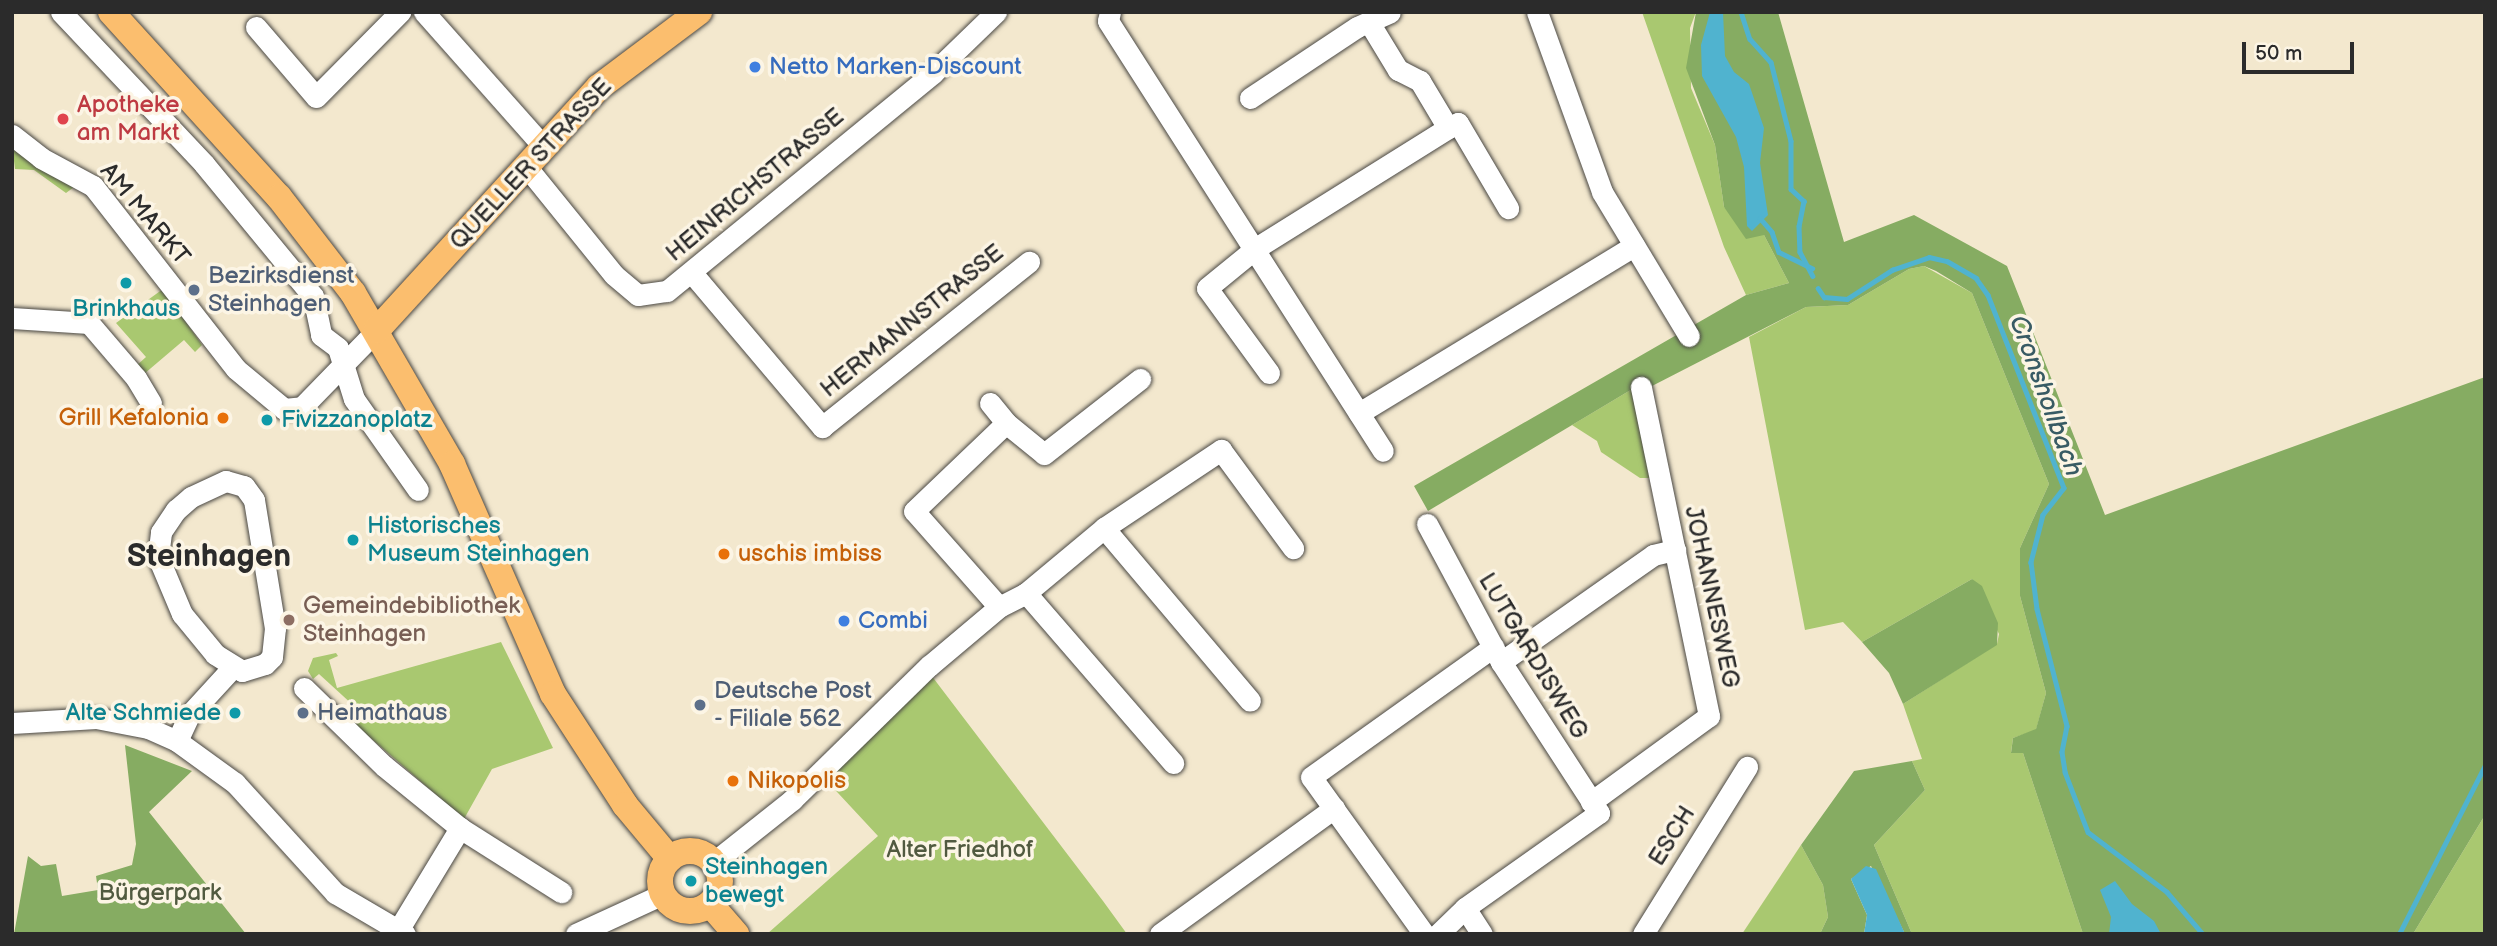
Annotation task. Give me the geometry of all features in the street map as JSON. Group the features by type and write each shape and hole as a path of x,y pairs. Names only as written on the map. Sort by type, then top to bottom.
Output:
{"main road":[{"path":"111,12 279,197 377,330 452,464 553,694 625,804 670,859"},
{"name":"QUELLER STRASSE","path":"377,330 598,87 699,12"},
{"path":"688,851 713,863 720,879 710,904 685,911 663,894 661,876 670,859 688,851"},
{"path":"710,904 736,934"}],"street":[{"path":"61,12 275,246 313,296 321,335 338,348 354,399 418,490"},
{"path":"256,27 316,97 400,12"},
{"path":"424,12 542,146"},
{"name":"HEINRICHSTRASSE","path":"525,165 614,275 638,295 667,292 933,73 996,12"},
{"path":"1110,12 1108,22 1187,138 1383,452"},
{"path":"1250,98 1357,27 1370,24 1390,12"},
{"path":"1537,12 1602,192 1689,336"},
{"path":"1370,24 1398,70 1420,81 1448,128"},
{"path":"1269,373 1207,288 1256,248 1458,123 1508,208"},
{"name":"AM MARKT","path":"12,135 41,158 93,186 236,369 274,403 289,410 302,407 377,330"},
{"path":"1359,412 1634,246"},
{"name":"HERMANNSTRASSE","path":"692,273 822,427 1029,262"},
{"path":"12,318 89,323 136,378 151,404"},
{"path":"990,403 1006,423 1044,454 1140,379"},
{"name":"JOHANNESWEG","path":"1595,808 1709,716 1641,387"},
{"path":"999,607 914,511 1006,423"},
{"path":"713,863 792,800 929,666 999,607 1026,593 1104,528 1221,450 1293,548"},
{"path":"226,481 244,486 254,500 275,628 272,657 265,664 242,671 232,668 182,614 158,557 161,532 176,510 191,497 226,481"},
{"name":"LUTGARDISWEG","path":"1427,524 1497,655 1595,808"},
{"path":"1104,528 1250,701"},
{"path":"1424,934 1311,777 1653,555 1675,550"},
{"path":"1026,593 1173,763"},
{"path":"177,741 189,715 232,668"},
{"path":"304,688 383,766 460,828 561,892"},
{"path":"12,723 96,718 148,727 177,741 235,783 292,850 335,893 401,933 460,828"},
{"name":"ESCH","path":"1643,934 1747,767"},
{"path":"1160,934 1334,807"},
{"path":"1438,934 1465,908 1595,808"},
{"path":"576,934 663,894"},
{"path":"1465,908 1482,934"}],"green space":[{"path":"1642,12 1696,12 1690,28 1691,88 1715,145 1724,207 1764,235 1789,283 1746,295 1724,247"},
{"path":"1696,12 1778,12 1844,242 1914,215 2007,266 2105,515 2485,377 2485,815 2413,934 2083,934 2023,753 2011,753 2013,738 2036,729 2046,693 2020,596 2020,548 2049,484 1972,293 1936,271 1924,266 1909,269 1848,305 1806,307 1652,386 1634,388 1428,511 1414,486 1746,295 1789,283 1764,235 1746,239 1724,207 1715,145 1686,68"},
{"path":"12,145 74,187 66,193 34,170 15,169"},
{"path":"1924,266 1972,293 2049,484 2020,548 2020,596 2046,693 2036,730 2013,738 2011,752 2023,753 2083,934 1912,934 1874,845 1925,790 1912,761 1922,759 1903,704 1997,644 1999,634 1972,579 1862,642 1843,622 1805,630 1749,337 1806,307 1848,305 1909,269"},
{"path":"163,289 202,345 195,352 184,340 144,374 136,366 146,357 116,323"},
{"path":"1634,388 1653,478 1640,478 1601,452 1597,441 1572,425"},
{"path":"1972,579 1982,586 1998,623 1997,645 1903,704 1889,673 1862,642"},
{"path":"501,642 553,748 492,769 464,819 350,720 354,706 319,674 313,679 308,671 313,658 336,653 338,656 329,660 337,688"},
{"name":"Alter Friedhof","path":"931,675 1127,934 767,934 878,836 825,779"},
{"name":"Bürgerpark","path":"125,745 192,771 149,812 246,934 14,934 28,856 41,866 56,864 62,896 98,890 96,876 132,865 136,844"},
{"path":"1912,761 1925,790 1874,845 1912,934 1905,934 1871,866 1851,879 1867,915 1864,934 1820,934 1828,917 1823,885 1801,845 1854,771"},
{"path":"2485,815 2485,934 2413,934"},
{"path":"1801,845 1823,885 1828,917 1820,934 1742,934"}],"water":[{"path":"1710,12 1723,12 1725,56 1734,72 1749,84 1764,128 1760,163 1768,215 1752,231 1747,226 1744,167 1736,137 1702,76 1701,45"},
{"path":"1866,866 1876,869 1905,934 1864,934 1867,915 1851,879"},
{"path":"2115,881 2132,904 2154,921 2161,934 2109,934 2111,917 2100,890"}],"waterway":[{"name":"Cronshollbach","path":"1741,12 1750,39 1771,62 1791,141 1791,189 1804,201 1799,226 1800,252 1813,276"},
{"path":"1760,218 1772,232 1779,252 1812,268"},
{"name":"Cronshollbach","path":"1818,288 1824,297 1847,299 1892,270 1929,257 1947,261 1976,278 1988,295 2064,488 2043,515 2031,562 2037,609 2067,726 2062,752 2065,772 2088,832 2167,892 2203,934"},
{"path":"2399,934 2485,765"}],"place":[{"name":"Netto Marken-Discount","path":"755,67"},
{"name":"Apotheke am Markt","path":"63,119"},
{"name":"Brinkhaus","path":"126,283"},
{"name":"Bezirksdienst Steinhagen","path":"194,290"},
{"name":"Grill Kefalonia","path":"223,418"},
{"name":"Fivizzanoplatz","path":"267,420"},
{"name":"Historisches Museum Steinhagen","path":"353,540"},
{"name":"uschis imbiss","path":"724,554"},
{"name":"Gemeindebibliothek Steinhagen","path":"289,620"},
{"name":"Combi","path":"844,621"},
{"name":"Deutsche Post - Filiale 562","path":"700,705"},
{"name":"Alte Schmiede","path":"235,713"},
{"name":"Heimathaus","path":"303,713"},
{"name":"Nikopolis","path":"733,781"},
{"name":"Steinhagen bewegt","path":"691,881"}],"district":[{"name":"Steinhagen","path":"209,557"}]}
